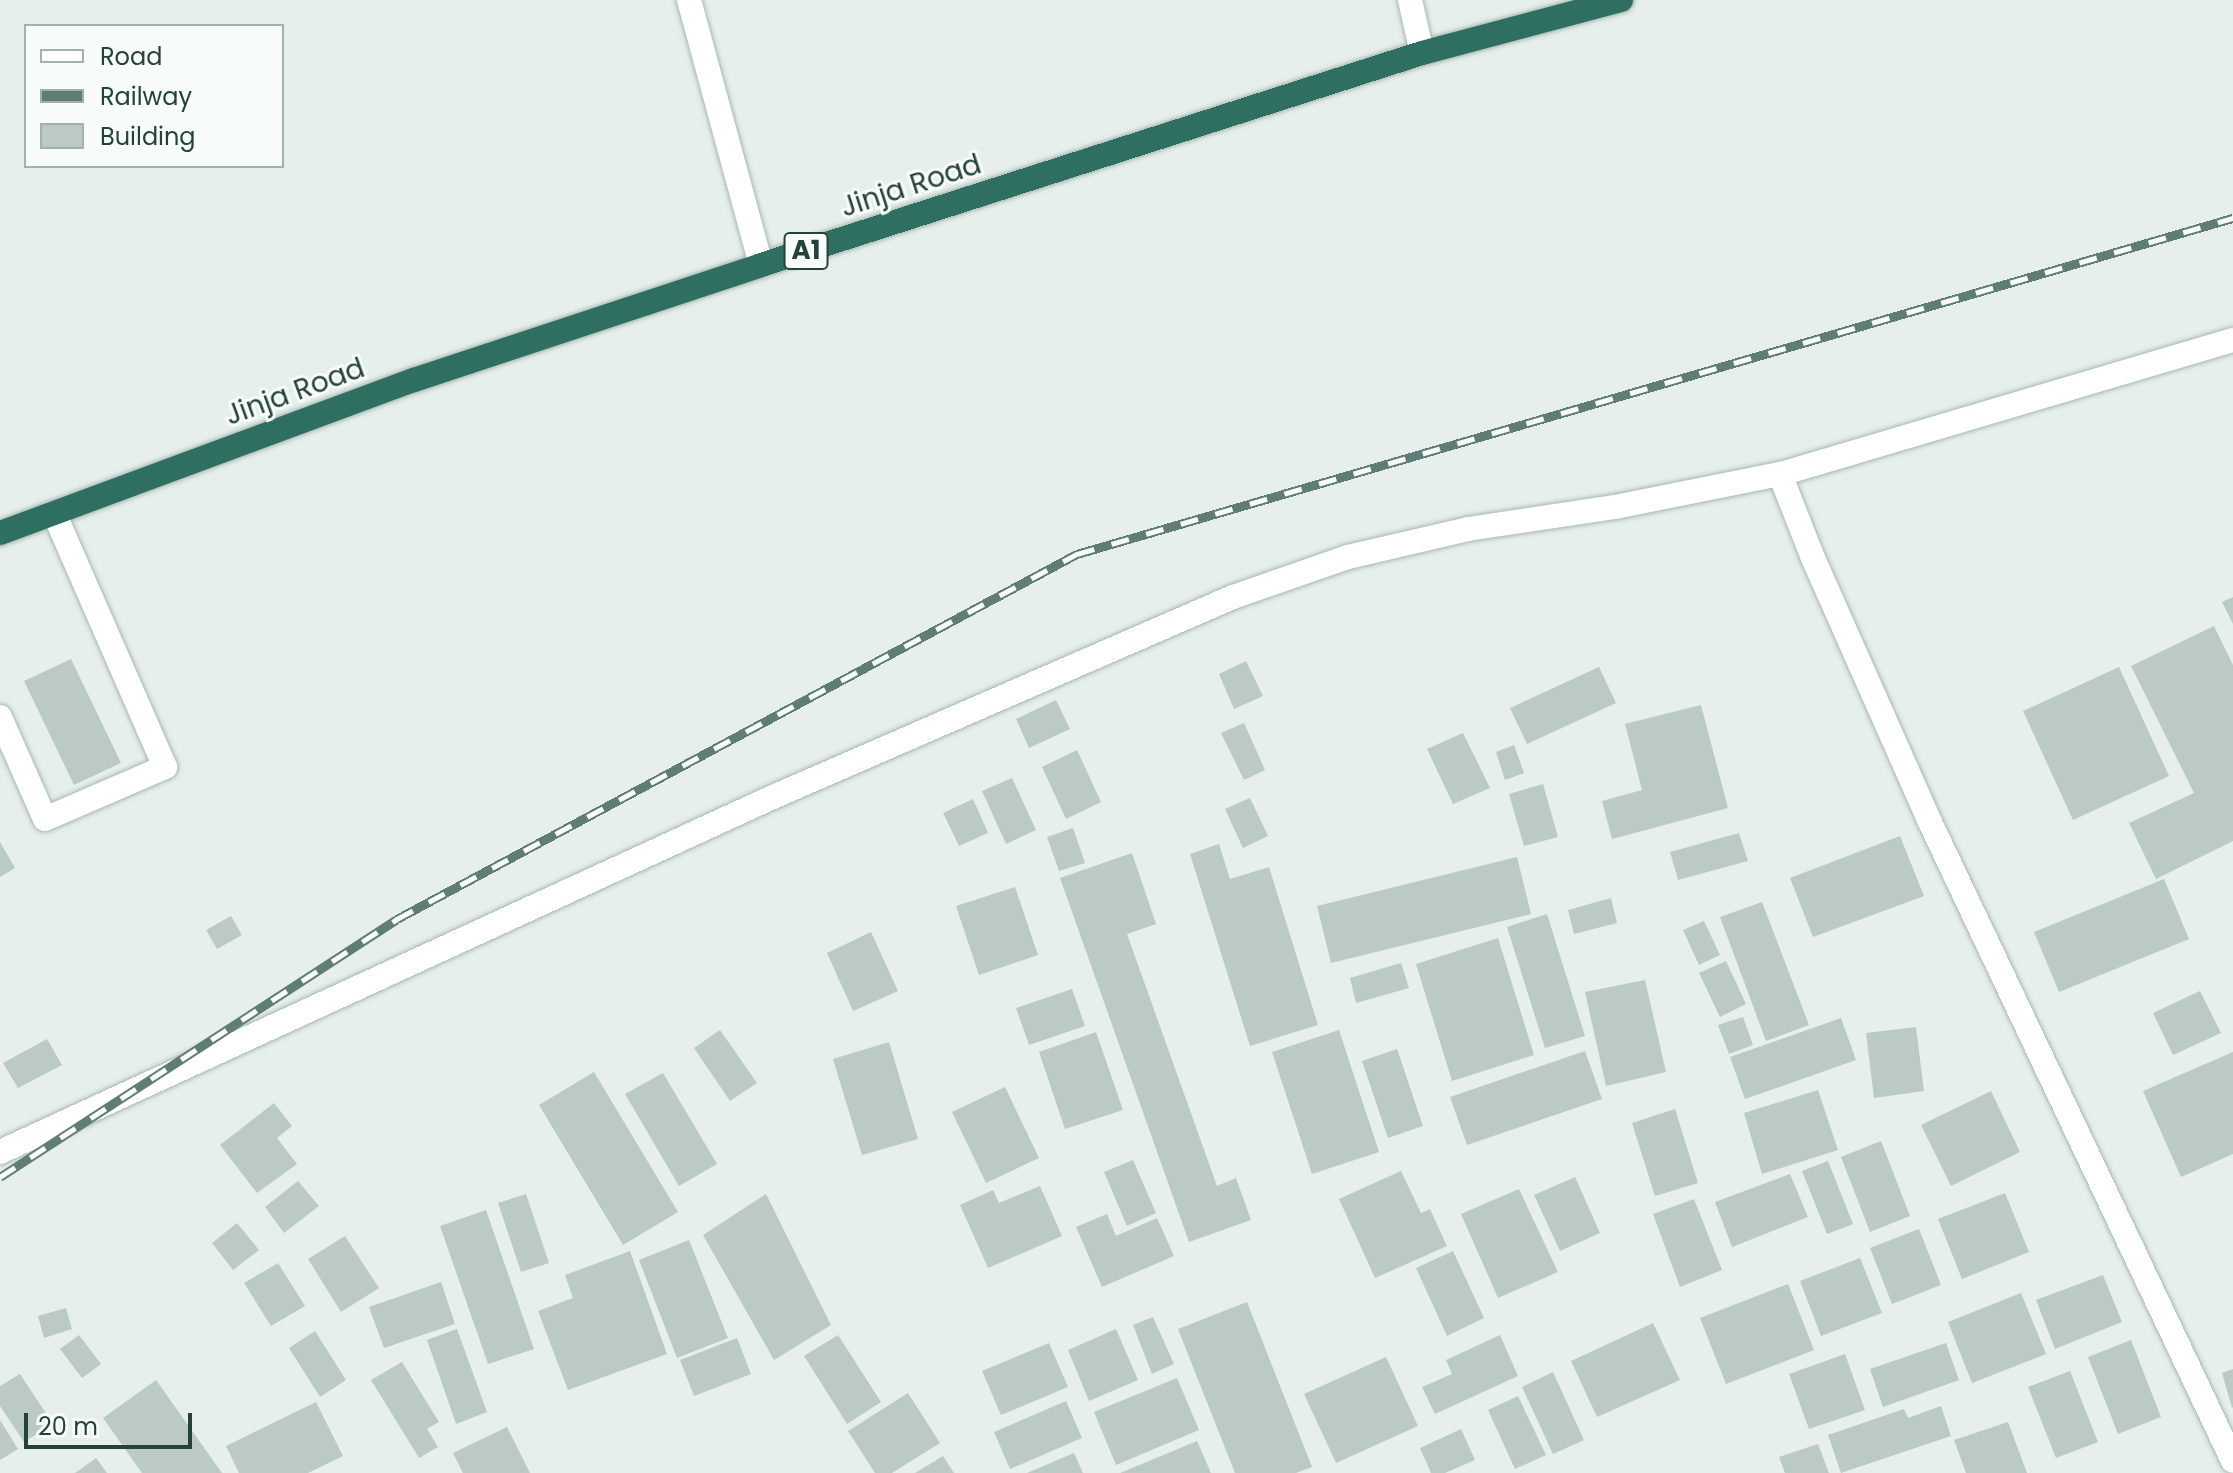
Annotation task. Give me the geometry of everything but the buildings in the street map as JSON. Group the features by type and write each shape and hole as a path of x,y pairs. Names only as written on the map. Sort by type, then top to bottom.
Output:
{"highway":[{"name":"Jinja Road","path":"0,533 414,380 761,265 1422,53 1621,0"}],"street":[{"path":"689,0 761,265"},
{"path":"1410,0 1422,53"},
{"path":"0,1152 773,797 1233,597 1348,557 1468,529 1615,507 1780,474 2233,340"},
{"path":"1780,474 1813,558 1929,820 2233,1461"},
{"path":"0,717 45,819 165,767 54,513"}],"railway":[{"path":"0,1177 397,919 1077,554 2233,218"}]}
